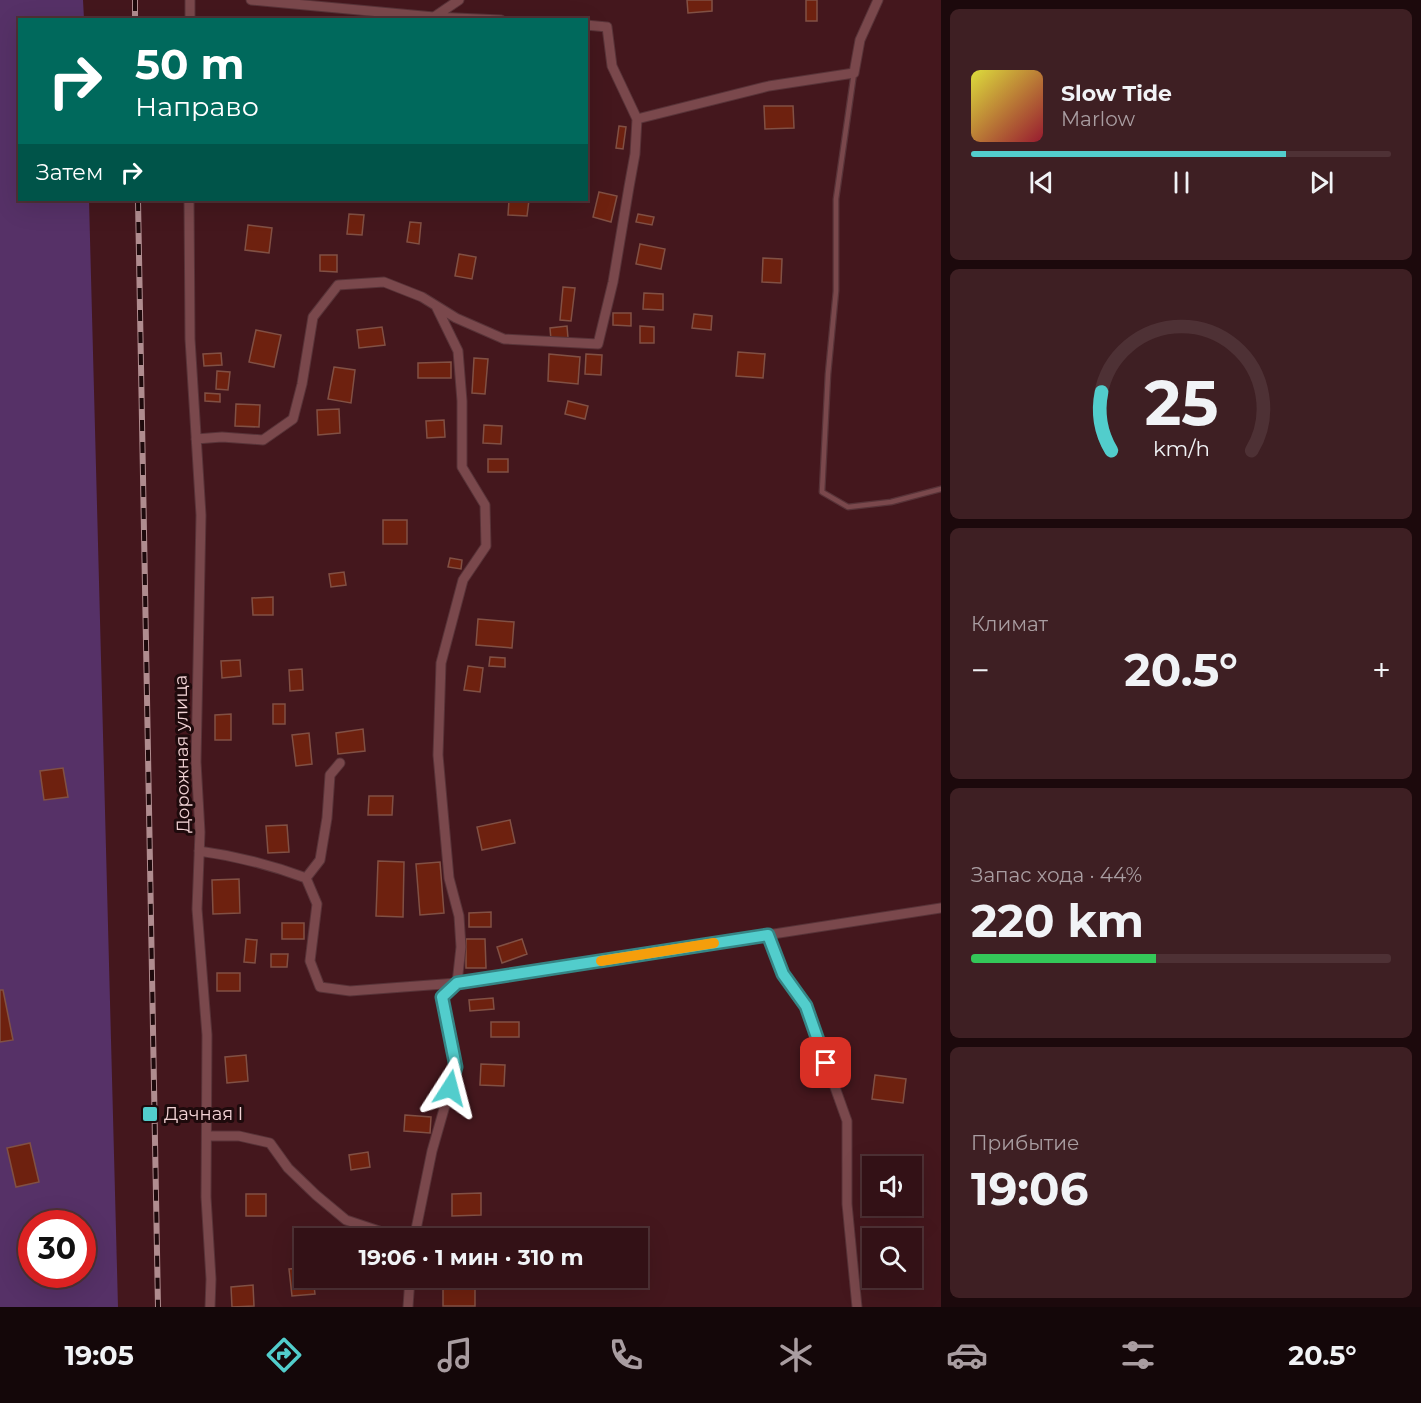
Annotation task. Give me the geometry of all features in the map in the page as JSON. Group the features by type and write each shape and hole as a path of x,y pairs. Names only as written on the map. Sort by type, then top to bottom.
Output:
{"street":[{"path":"190,0 190,18"},
{"path":"251,0 456,18"},
{"path":"434,17 459,0"},
{"path":"637,119 769,86 854,73 860,40 878,0"},
{"path":"196,439 222,437 263,440 293,419 302,384 313,317 338,285 384,282 422,297 456,318 504,339 598,344 613,282 635,154 637,119 612,66 607,27 588,25"},
{"name":"Дорожная улица","path":"189,201 190,339 201,515 196,762 200,832 197,909 207,1035 206,1197 211,1279 210,1307"},
{"path":"416,1228 432,1151 456,1067 442,997 457,983 461,947 459,916 449,878 438,755 441,663 463,580 486,546 485,505 462,467 462,401 458,351 436,306"},
{"path":"306,878 320,860 327,818 330,775 340,763"},
{"path":"199,851 230,855 306,878 317,904 310,961 320,987 350,991 457,983 941,908"},
{"path":"768,935 783,974 806,1006 846,1120 848,1204 857,1307"},
{"path":"207,1136 239,1136 270,1143 288,1168 316,1195 346,1220 370,1228"},
{"path":"408,1307 409,1288"}],"lane":[{"path":"854,73 836,199 836,291 828,374 822,492 848,507 891,502 941,489"}],"shaded area":[{"path":"0,0 83,0 84,18 18,18 18,201 89,201 118,1307 0,1307"}],"building":[{"path":"687,0 712,0 712,11 688,13"},
{"path":"806,0 817,0 817,21 806,21"},
{"path":"764,106 793,106 794,128 765,129"},
{"path":"619,126 626,127 623,149 616,148"},
{"path":"599,192 617,196 611,222 593,217"},
{"path":"509,201 529,201 527,216 508,215"},
{"path":"349,214 364,215 362,235 347,234"},
{"path":"638,214 654,217 652,225 636,222"},
{"path":"410,222 421,223 419,244 407,242"},
{"path":"248,225 272,228 269,253 245,250"},
{"path":"640,244 665,249 661,269 636,264"},
{"path":"459,254 476,257 472,279 455,276"},
{"path":"320,255 337,255 337,272 320,271"},
{"path":"763,258 782,259 781,283 762,282"},
{"path":"563,287 575,288 571,321 560,320"},
{"path":"644,293 663,294 663,310 643,309"},
{"path":"613,313 631,313 631,326 613,325"},
{"path":"694,314 712,316 711,330 692,328"},
{"path":"567,326 568,338 551,340 550,328"},
{"path":"640,326 654,327 654,343 640,343"},
{"path":"382,327 385,345 359,348 357,330"},
{"path":"256,330 281,335 274,367 249,362"},
{"path":"738,352 765,354 763,378 736,376"},
{"path":"221,353 222,365 204,366 203,354"},
{"path":"549,354 580,357 578,384 548,381"},
{"path":"586,354 602,355 601,375 585,374"},
{"path":"474,358 488,359 485,394 472,393"},
{"path":"451,362 451,378 418,378 418,363"},
{"path":"334,367 355,370 351,403 328,399"},
{"path":"217,371 230,372 228,390 216,389"},
{"path":"205,393 220,394 220,402 205,401"},
{"path":"568,401 588,406 585,419 565,414"},
{"path":"236,404 260,405 259,427 235,426"},
{"path":"339,409 340,433 318,435 317,410"},
{"path":"444,420 445,437 427,438 426,421"},
{"path":"484,425 502,426 501,444 483,443"},
{"path":"488,459 508,459 508,472 488,472"},
{"path":"383,520 407,520 407,544 383,544"},
{"path":"450,558 462,560 461,569 448,567"},
{"path":"344,572 346,585 331,587 329,574"},
{"path":"273,597 273,615 253,615 252,598"},
{"path":"478,619 514,622 512,648 476,645"},
{"path":"490,657 505,658 505,667 489,666"},
{"path":"240,660 241,676 222,678 221,661"},
{"path":"468,666 483,668 480,692 464,690"},
{"path":"302,669 303,690 290,691 289,670"},
{"path":"273,704 285,704 285,724 273,724"},
{"path":"231,714 231,740 215,740 215,715"},
{"path":"363,729 365,751 338,754 336,733"},
{"path":"309,733 312,764 296,766 292,735"},
{"path":"63,768 68,797 44,800 40,771"},
{"path":"369,796 393,796 392,815 368,815"},
{"path":"510,820 515,843 482,850 477,827"},
{"path":"287,825 289,852 268,853 266,826"},
{"path":"378,861 404,862 403,917 376,916"},
{"path":"440,862 444,913 420,915 416,864"},
{"path":"239,879 240,913 213,914 212,880"},
{"path":"491,912 491,927 469,927 469,913"},
{"path":"282,923 304,923 304,939 282,939"},
{"path":"246,939 257,940 255,963 244,962"},
{"path":"466,939 485,939 486,968 466,968"},
{"path":"522,939 527,954 502,963 497,947"},
{"path":"271,954 288,954 287,967 271,967"},
{"path":"217,973 240,973 240,991 217,991"},
{"path":"0,990 3,990 13,1040 0,1042"},
{"path":"493,998 494,1009 470,1011 469,1000"},
{"path":"491,1022 519,1022 519,1037 491,1037"},
{"path":"246,1055 248,1081 227,1083 225,1057"},
{"path":"481,1064 505,1065 504,1086 480,1085"},
{"path":"875,1075 906,1079 903,1103 872,1099"},
{"path":"405,1115 431,1117 430,1133 404,1131"},
{"path":"30,1143 39,1182 16,1187 7,1148"},
{"path":"368,1152 370,1167 351,1170 349,1155"},
{"path":"481,1193 481,1215 452,1216 452,1194"},
{"path":"246,1194 266,1194 266,1216 246,1216"},
{"path":"289,1269 294,1269 294,1288 314,1288 315,1294 292,1296"},
{"path":"253,1285 254,1306 232,1307 231,1287"},
{"path":"443,1288 475,1288 475,1306 443,1306"}],"railway":[{"path":"135,0 135,18"},
{"path":"138,201 158,1307"}],"slow traffic":[{"path":"601,961 714,943"}],"place":[{"name":"Дачная I","path":"150,1114"}],"route":[{"path":"450,1088 456,1067 442,997 457,983 768,935 783,974 806,1006 826,1063"}]}
